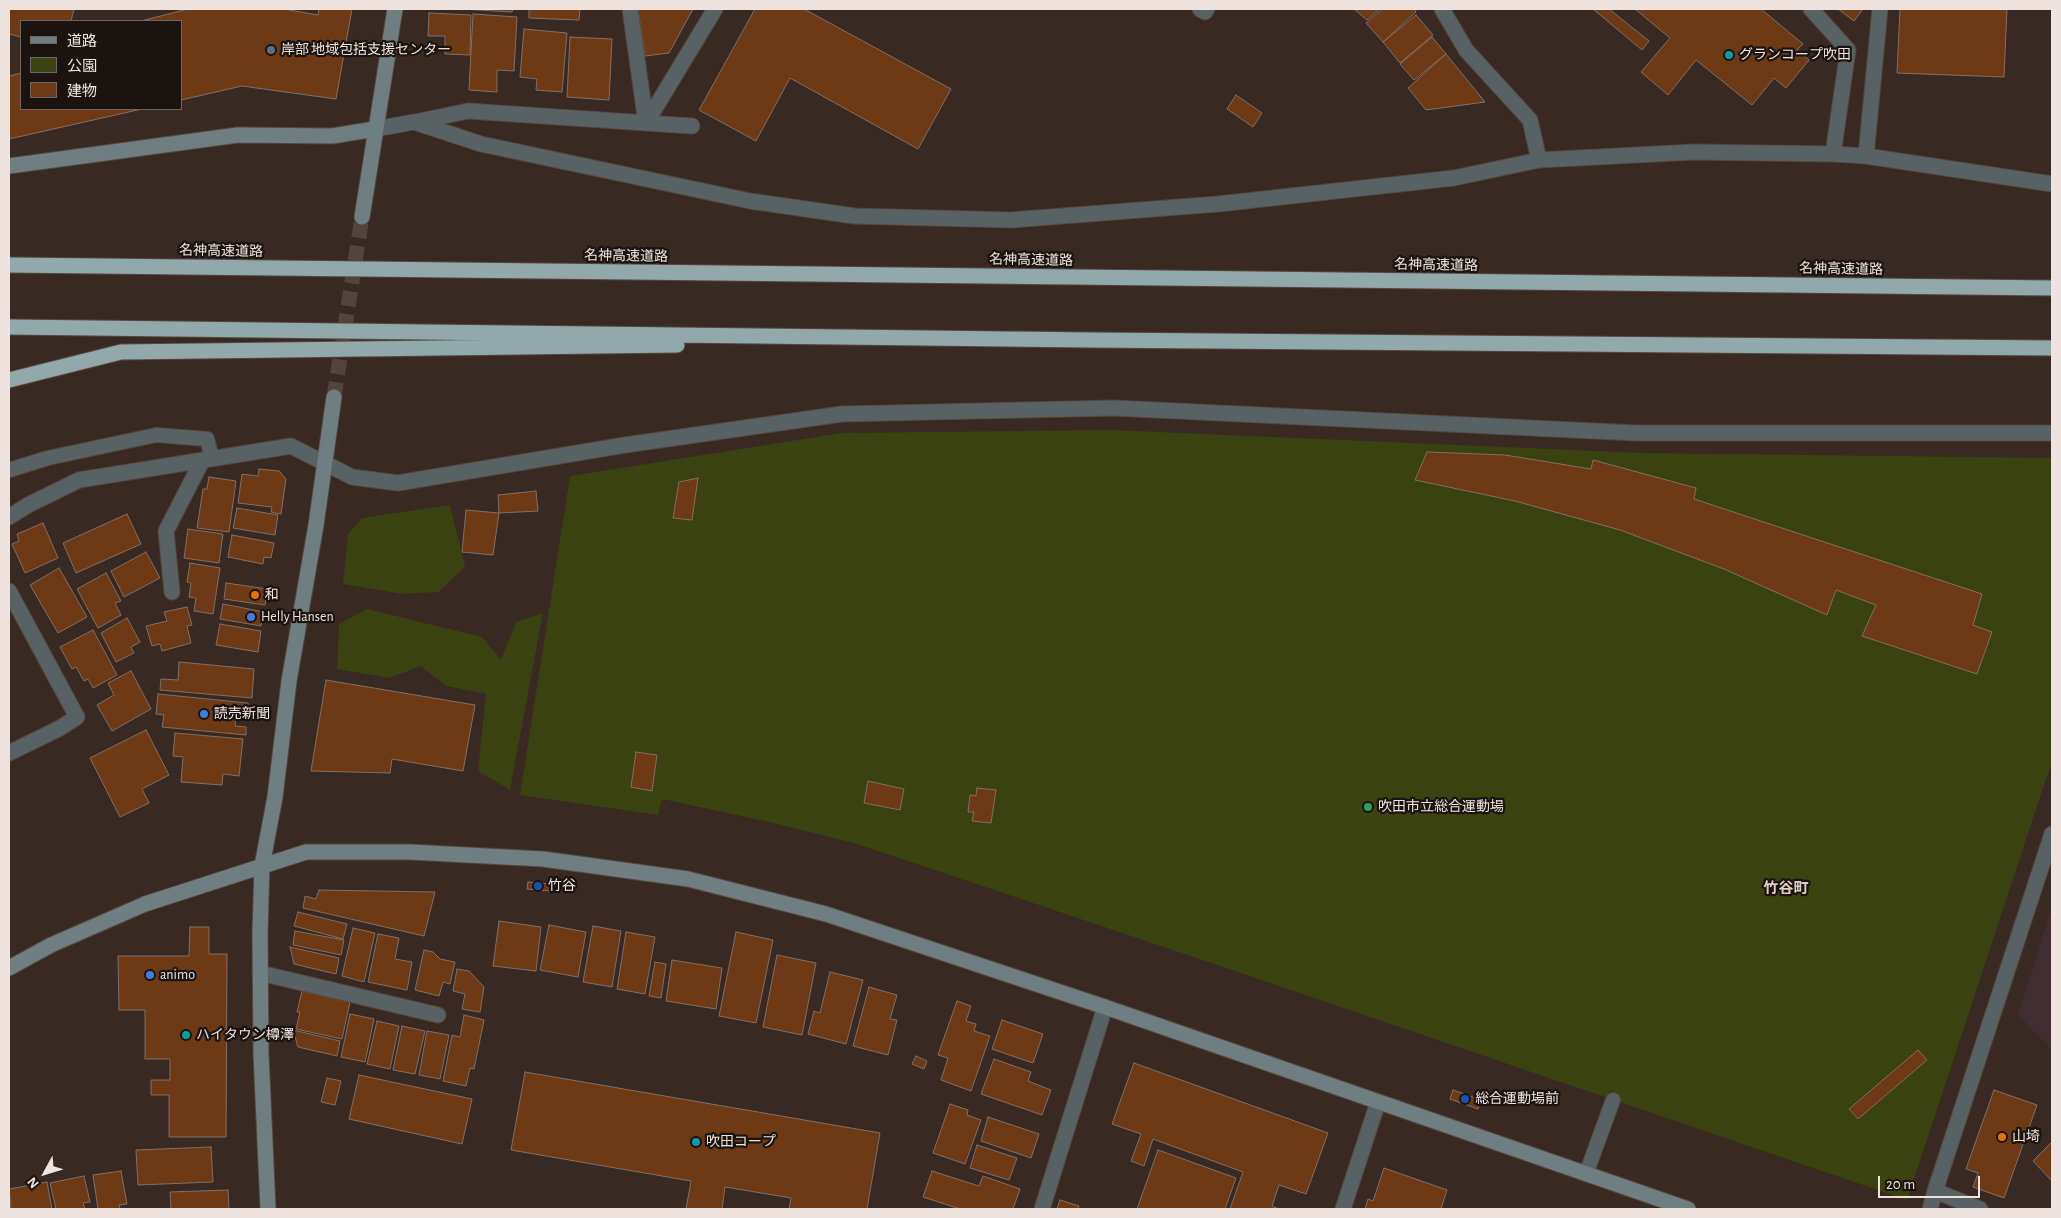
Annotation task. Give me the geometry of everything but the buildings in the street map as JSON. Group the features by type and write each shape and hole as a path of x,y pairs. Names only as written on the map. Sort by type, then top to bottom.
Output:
{"highway":[{"name":"名神高速道路","path":"9,265 2052,288"},
{"path":"9,327 1091,340 2052,348"},
{"path":"9,380 121,352 1091,340"}],"street":[{"path":"362,217 395,9"},
{"path":"630,9 646,123"},
{"path":"646,123 715,9"},
{"path":"1200,9 1205,12 1208,9"},
{"path":"1442,9 1466,50 1530,120 1539,160"},
{"path":"1811,9 1848,50 1833,154"},
{"path":"1866,156 1880,9"},
{"path":"9,166 238,135 332,136 468,111 692,126"},
{"path":"414,122 481,144 750,201 854,216 1011,220 1218,204 1454,178 1539,160 1694,152 1866,156 2052,184"},
{"path":"268,1209 261,1054 262,866 274,797 289,681 316,525 334,397"},
{"path":"9,517 28,505 79,480 291,446 352,478 398,483 625,445 842,414 1104,409 1636,433 2052,433"},
{"path":"172,592 166,531 207,459"},
{"path":"9,591 77,717 60,728 9,754"},
{"path":"1930,1209 2052,834"},
{"path":"9,968 51,945 145,904 306,852 410,852 543,859 688,879 826,914 1105,1006 1688,1209"},
{"path":"260,973 438,1015"},
{"path":"1042,1209 1105,1006"},
{"path":"1343,1209 1378,1102"},
{"path":"1935,1191 1980,1209"}],"lane":[{"path":"9,470 48,458 156,435 207,439 207,459"},
{"path":"1586,1174 1613,1100"}],"shaded area":[{"path":"2052,907 2052,1050 2018,1015"}],"green space":[{"name":"吹田市立総合運動場","path":"1112,430 1643,453 2052,458 2052,761 1907,1200 854,843 662,799 658,815 520,795 570,476 842,433"},
{"path":"450,505 465,567 438,592 402,594 343,584 348,534 362,518"},
{"path":"367,609 482,637 501,660 516,622 543,613 510,790 478,771 486,694 446,686 421,666 389,678 337,669 339,624"}],"tunnel":[{"path":"334,397 362,217"}],"place":[{"name":"岸部 地域包括支援センター","path":"271,50"},
{"name":"グランコープ吹田","path":"1729,55"},
{"name":"和","path":"255,595"},
{"name":"Helly Hansen","path":"251,617"},
{"name":"読売新聞","path":"204,714"},
{"name":"吹田市立総合運動場","path":"1368,807"},
{"name":"竹谷","path":"538,886"},
{"name":"animo","path":"150,975"},
{"name":"ハイタウン樽澤","path":"186,1035"},
{"name":"総合運動場前","path":"1465,1099"},
{"name":"山埼","path":"2002,1137"},
{"name":"吹田コープ","path":"696,1142"}],"district":[{"name":"竹谷町","path":"1786,888"}]}
